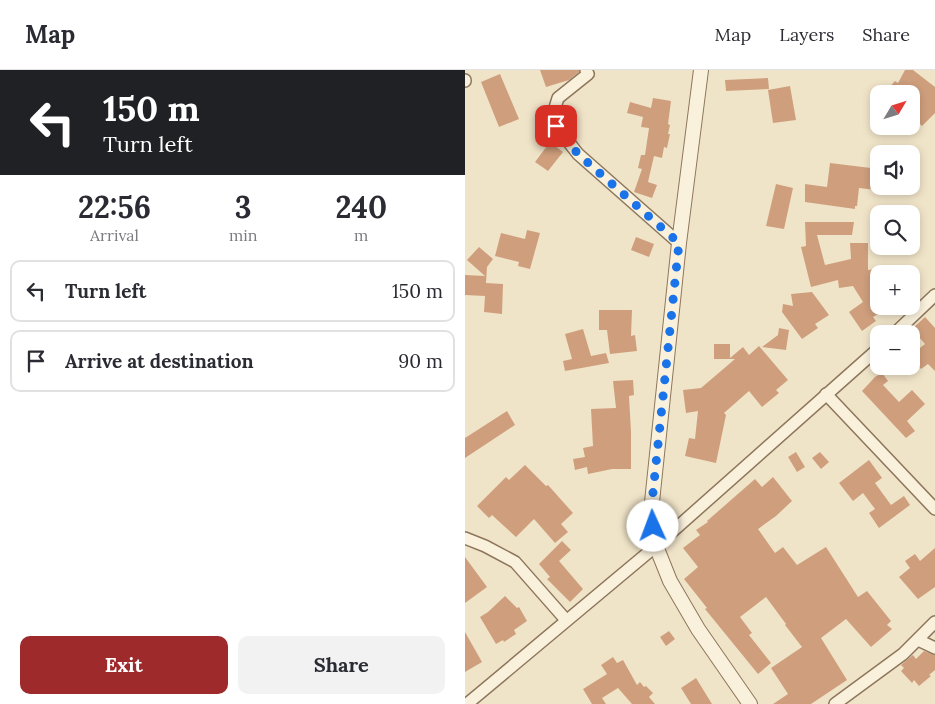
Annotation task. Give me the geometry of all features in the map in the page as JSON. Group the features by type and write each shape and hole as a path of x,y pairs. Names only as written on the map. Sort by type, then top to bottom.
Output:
{"street":[{"path":"586,70 588,74 558,98 554,111 556,126 578,154 679,243"},
{"path":"701,70 679,243 652,502 656,546 670,581 698,629 750,704"},
{"path":"903,325 935,295"},
{"path":"467,704 656,546 870,356"},
{"path":"826,394 935,509"},
{"path":"465,538 515,562 566,620"},
{"path":"835,704 903,654 935,622"},
{"path":"917,640 935,648"}],"building":[{"path":"540,70 579,70 579,72 569,80 546,87"},
{"path":"905,70 913,70 935,87 935,113 922,126 920,124 920,85 891,85 895,81 898,83"},
{"path":"500,74 519,119 499,127 481,82"},
{"path":"768,78 769,89 726,91 725,80"},
{"path":"790,86 796,120 773,123 768,90"},
{"path":"653,98 671,101 668,124 670,125 668,134 670,134 667,148 664,147 662,158 654,156 648,182 657,185 652,198 634,192 642,169 638,168 641,155 645,155 649,128 641,127 643,117 627,113 630,102 651,108"},
{"path":"550,142 563,152 548,171 535,162"},
{"path":"830,163 870,168 870,189 859,188 855,209 805,202 805,184 827,187"},
{"path":"776,184 793,188 784,229 766,226"},
{"path":"805,222 854,222 852,235 817,235 825,265 851,259 850,243 868,243 870,315 876,315 873,317 876,321 862,331 849,312 863,302 853,286 839,288 838,280 811,287 801,247 806,246"},
{"path":"527,230 540,233 530,269 518,266 519,262 495,256 501,233 525,239"},
{"path":"636,237 654,244 649,257 631,250"},
{"path":"479,247 493,259 487,267 486,283 503,284 502,314 484,312 485,296 465,295 465,275 485,276 467,260"},
{"path":"812,292 829,315 815,324 818,328 802,339 782,312 783,304 793,306 791,294"},
{"path":"599,310 632,310 631,336 635,335 637,351 610,354 607,330 599,330"},
{"path":"925,317 935,328 935,371 928,364 921,369 920,368 920,348 925,344 920,338 920,325 916,325"},
{"path":"779,328 789,330 786,350 762,347 778,335"},
{"path":"583,329 591,356 606,353 609,363 565,371 563,361 572,359 565,334"},
{"path":"714,344 730,344 730,358 743,347 749,355 759,346 788,380 776,390 779,393 762,407 749,391 724,413 726,415 716,463 685,456 689,438 695,439 698,411 686,413 683,390 701,388 735,359 714,359"},
{"path":"884,375 888,381 883,385 899,402 912,390 925,404 907,421 915,431 906,438 862,391 875,377"},
{"path":"633,380 634,395 629,396 631,469 612,469 588,474 587,467 575,470 573,459 585,457 583,448 593,446 591,409 616,408 613,381"},
{"path":"507,411 515,425 465,458 465,438"},
{"path":"796,452 805,467 797,472 788,457"},
{"path":"820,452 829,462 821,469 812,458"},
{"path":"869,460 882,478 875,483 891,505 904,496 910,505 879,528 869,513 875,509 863,493 853,501 839,483"},
{"path":"525,465 546,486 548,485 573,513 561,524 568,532 555,543 534,519 516,537 492,515 489,518 477,506 506,477 509,480"},
{"path":"773,477 792,501 758,529 775,553 783,547 797,565 826,547 858,597 867,591 891,621 887,625 892,629 871,647 846,619 821,638 847,680 811,704 773,704 788,694 771,668 802,647 766,597 740,617 752,633 749,635 771,663 758,674 705,609 707,608 684,579 698,567 683,548 700,535 696,530 708,522 755,479 762,487"},
{"path":"562,541 571,550 559,561 583,589 570,602 547,579 550,577 539,564"},
{"path":"935,548 935,587 918,599 899,577 910,568 905,561 915,554 920,561"},
{"path":"465,557 487,587 465,603"},
{"path":"505,596 517,608 519,607 527,621 514,630 516,634 504,642 503,640 496,644 480,617"},
{"path":"669,631 675,639 666,646 660,637"},
{"path":"465,632 482,662 465,672"},
{"path":"924,651 935,655 935,670 919,686 914,680 912,683 901,671 904,668 901,665 913,655 916,659"},
{"path":"613,657 617,663 623,660 637,685 640,682 653,693 649,697 655,704 632,704 618,688 602,698 606,704 592,704 583,689 607,674 601,665"},
{"path":"696,678 712,704 691,704 681,688"}],"route":[{"path":"556,126 578,154 679,243 652,502 653,526"}]}
